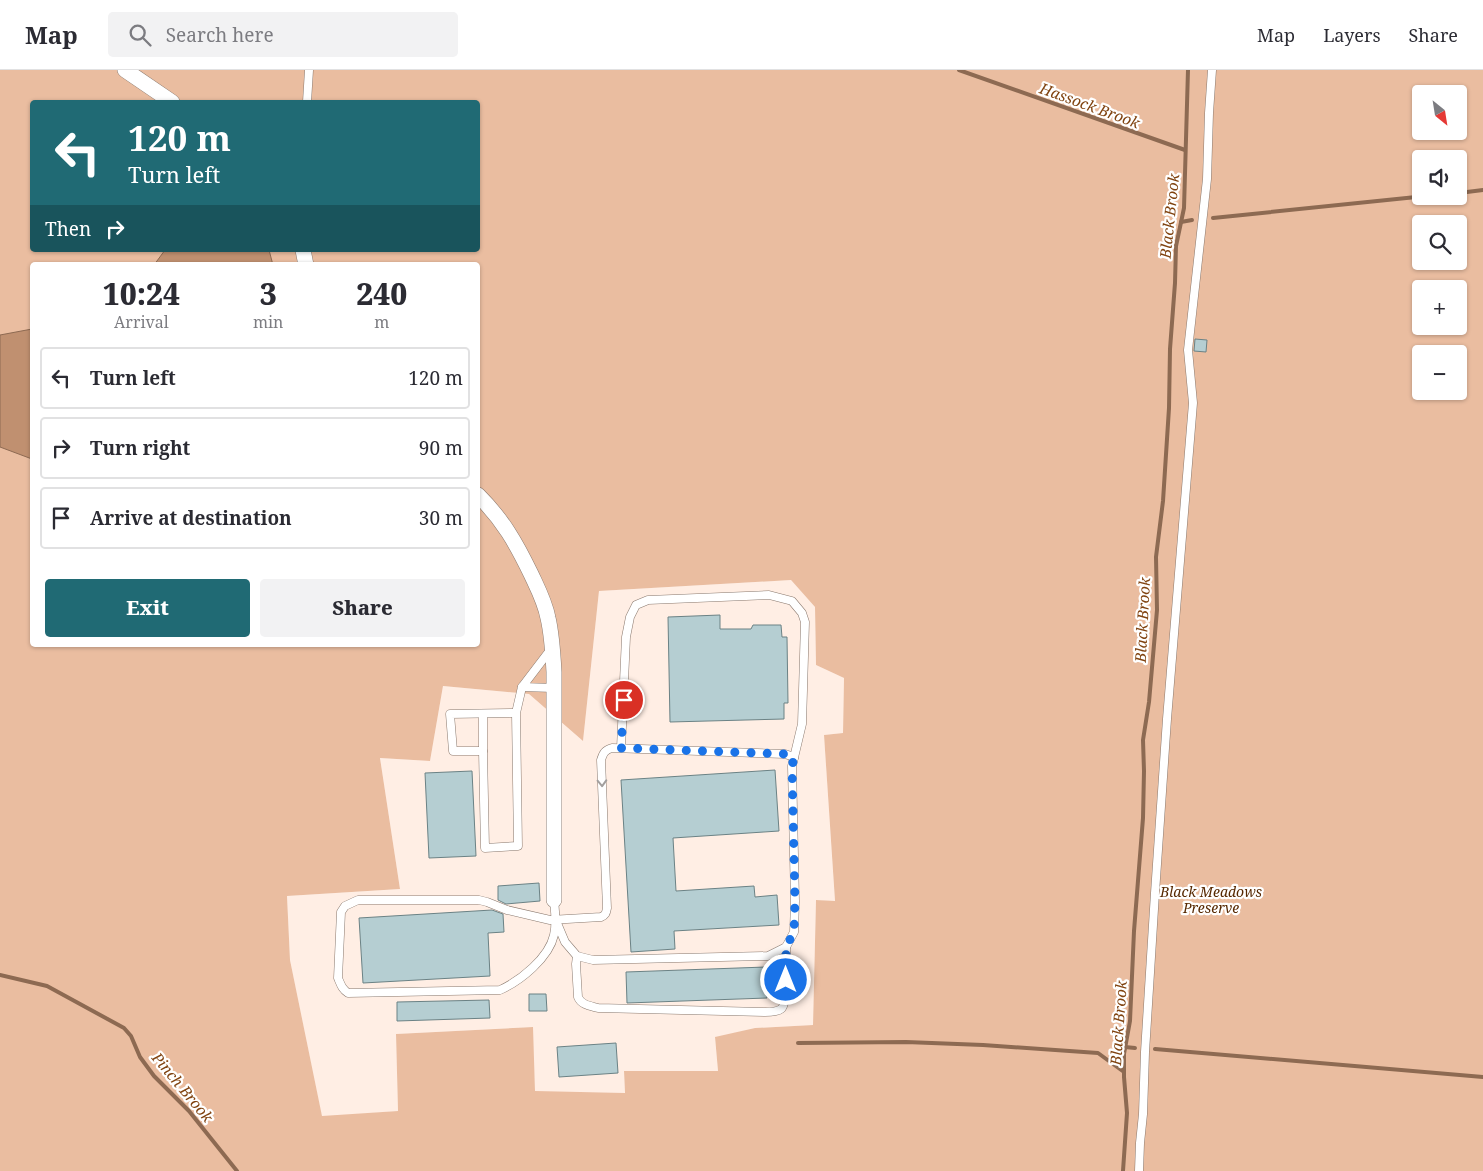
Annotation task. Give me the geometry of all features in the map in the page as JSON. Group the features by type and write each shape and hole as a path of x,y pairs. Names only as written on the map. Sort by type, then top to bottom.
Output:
{"street":[{"path":"125,70 169,100"},
{"path":"480,496 508,530 542,599 548,618 554,688 554,900"}],"lane":[{"path":"307,100 309,70"},
{"path":"1139,1171 1167,719 1193,403 1188,350 1207,179 1212,70"},
{"path":"577,956 578,997 579,1001 585,1005 598,1008 765,1012 780,1010 784,1005 786,997 786,947 794,932 792,766 802,724 805,622 802,613 792,601 770,595 648,600 636,604 630,617 626,637 621,748"},
{"path":"483,714 485,848 518,846 516,713 522,688 552,648"},
{"path":"522,688 554,688"},
{"path":"483,751 453,751 450,714 516,713"},
{"path":"554,900 556,921 554,936 545,953 525,974 500,990 348,993 341,986 338,978 341,912 345,906 358,900 479,900 507,910 556,921 601,917 606,913 601,760 607,750 621,748 785,754 794,758"},
{"path":"556,921 565,942 577,956 593,960 768,956 786,947"}],"shaded area":[{"path":"164,252 270,252 272,262 156,262"},
{"path":"30,329 30,458 0,447 0,335"},
{"path":"791,580 815,607 816,665 844,678 843,733 824,735 835,902 816,900 813,1025 755,1028 715,1038 718,1071 624,1071 625,1093 535,1092 532,1027 396,1034 398,1111 322,1117 290,960 287,896 400,889 380,758 430,761 443,686 529,694 583,741 599,591"}],"green space":[{"name":"Black Meadows Preserve","path":"0,70 1483,70 1483,1171 0,1171","holes":["791,580 815,607 816,665 844,678 843,733 824,735 835,901 816,900 813,1025 755,1028 715,1037 718,1071 624,1071 625,1093 535,1091 533,1027 396,1034 398,1111 322,1116 290,960 287,896 400,889 380,758 430,761 443,686 529,694 583,741 599,591"]}],"building":[{"path":"1195,339 1207,340 1206,352 1194,351"},
{"path":"720,615 720,629 751,629 753,625 781,625 782,637 787,637 788,703 784,703 784,719 670,722 668,617"},
{"path":"775,770 779,831 673,838 676,891 754,886 755,897 777,895 779,925 674,931 675,949 631,952 621,780"},
{"path":"472,771 476,856 429,858 425,773"},
{"path":"539,883 540,901 506,904 498,900 498,886"},
{"path":"492,910 503,914 504,932 488,933 490,976 363,983 359,918"},
{"path":"766,967 767,998 627,1003 626,972"},
{"path":"529,994 546,994 547,1011 529,1011"},
{"path":"489,1000 490,1018 397,1021 397,1002"},
{"path":"616,1043 618,1073 559,1077 557,1047"}],"waterway":[{"name":"Hassock Brook","path":"959,70 1185,150"},
{"name":"Black Brook","path":"1123,1171 1127,1113 1124,1054 1130,1021 1134,931 1143,818 1143,740 1149,702 1157,610 1156,557 1163,501 1169,408 1170,349 1176,246 1184,208 1188,70"},
{"path":"1467,192 1483,190"},
{"path":"1213,218 1412,197"},
{"path":"1181,222 1192,220"},
{"name":"Pinch Brook","path":"0,975 47,986 124,1028 131,1036 140,1057 154,1076 189,1111 237,1171"},
{"path":"798,1043 906,1042 1098,1053 1124,1072"},
{"path":"1125,1047 1135,1048"},
{"path":"1155,1049 1483,1077"}],"route":[{"path":"624,700 621,748 785,754 794,758 792,766 794,932 786,947 786,980"}]}
